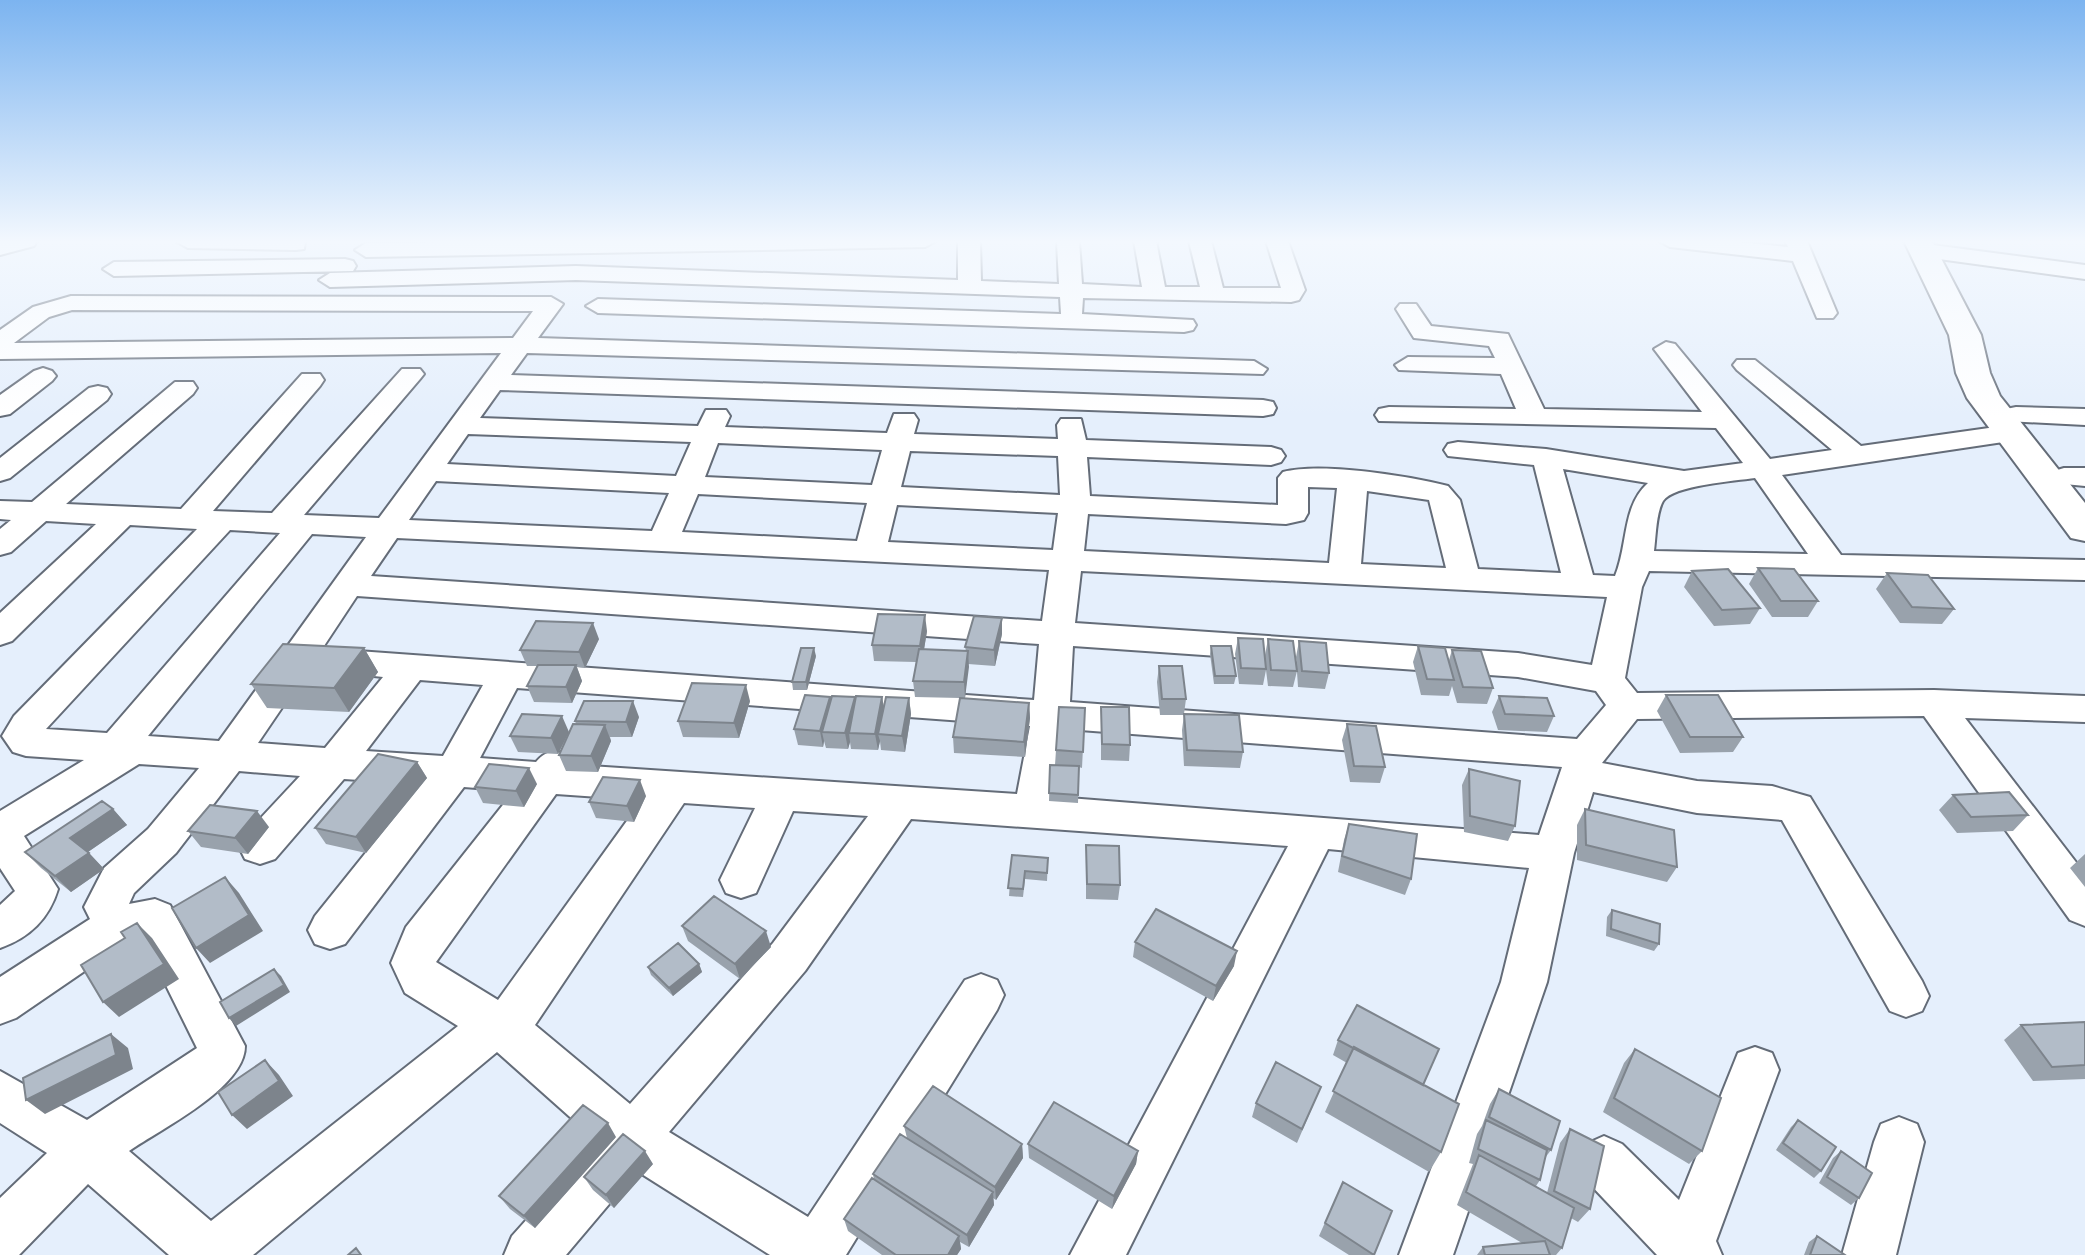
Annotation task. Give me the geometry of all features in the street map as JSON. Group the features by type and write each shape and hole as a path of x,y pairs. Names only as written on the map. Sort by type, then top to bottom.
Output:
{"highway":[{"path":"1951,300 1965,335 1973,373 1984,398 2075,477 2085,503"},
{"path":"2013,424 2085,529"}],"street":[{"path":"256,348 306,300"},
{"path":"117,925 106,907 110,894 183,818 231,755 460,425 555,300"},
{"path":"541,384 603,300"},
{"path":"663,541 743,351 769,300"},
{"path":"870,551 935,300"},
{"path":"1034,812 1051,714 1057,631 1075,502 1070,402 1072,300"},
{"path":"1820,300 1825,313"},
{"path":"0,342 41,312 71,303 551,304"},
{"path":"598,306 1184,325"},
{"path":"1408,309 1423,333 1499,339 1534,418"},
{"path":"0,351 571,345 1254,369"},
{"path":"1666,349 1763,469 1830,563"},
{"path":"1408,365 1513,366"},
{"path":"1746,365 1855,455"},
{"path":"0,929 25,912 37,889 0,832 126,748 292,524 411,374"},
{"path":"0,408 43,376"},
{"path":"14,736 205,520 311,380"},
{"path":"494,382 1263,408"},
{"path":"0,545 184,388"},
{"path":"0,472 98,394"},
{"path":"1389,415 1721,420"},
{"path":"1426,1255 1524,982 1553,853 1582,764 1617,693 1632,574 1646,504 1656,490 1684,480 1855,455 2013,424 2085,417"},
{"path":"460,425 1271,456"},
{"path":"1458,450 1546,458 1684,480"},
{"path":"1546,458 1580,585"},
{"path":"427,472 1075,502 1286,515 1293,513 1293,478 1353,480 1438,492 1445,500 1465,580"},
{"path":"1344,574 1353,480"},
{"path":"0,510 1580,585 1632,574 1830,563 2085,570"},
{"path":"0,633 122,516"},
{"path":"347,585 1057,631 1518,665 1617,693 2085,709"},
{"path":"295,659 506,675 587,709 1051,714 1582,764 1699,797 1780,802 1796,808 1906,996"},
{"path":"260,847 335,763 411,667"},
{"path":"330,930 452,774 506,675"},
{"path":"1934,703 2085,907"},
{"path":"587,709 549,778 422,941 413,963 421,978 500,1026 633,1139 817,1254 981,995"},
{"path":"14,736 21,736 26,742 452,774 1316,831 1553,853"},
{"path":"0,1095 87,1149 210,1255 500,1026 673,787"},
{"path":"741,880 781,794"},
{"path":"531,1255 789,957 901,802"},
{"path":"1097,1255 1316,831"},
{"path":"0,1003 117,925 155,918 221,1046 221,1055 212,1067 87,1149 0,1236"},
{"path":"1604,1162 1689,1253 1755,1070"},
{"path":"1869,1255 1899,1142"}],"building":[{"path":"1758,568 1794,569 1818,601 1781,601"},
{"path":"1728,569 1760,608 1722,610 1692,571"},
{"path":"1887,573 1928,575 1954,609 1912,607"},
{"path":"878,614 925,615 920,646 872,645"},
{"path":"974,616 1002,618 994,650 965,647"},
{"path":"536,621 593,623 579,652 520,650"},
{"path":"1238,638 1263,639 1266,669 1241,668"},
{"path":"1268,639 1293,641 1297,671 1271,670"},
{"path":"1299,641 1326,643 1329,673 1302,671"},
{"path":"283,644 364,648 334,688 251,684"},
{"path":"1211,646 1231,646 1236,676 1215,676"},
{"path":"1418,646 1445,648 1454,680 1427,679"},
{"path":"801,648 814,648 806,682 792,682"},
{"path":"919,649 968,651 964,682 913,681"},
{"path":"1452,650 1481,651 1493,688 1463,687"},
{"path":"538,665 576,665 566,687 527,686"},
{"path":"1159,666 1182,666 1186,699 1162,699"},
{"path":"692,683 746,685 734,723 678,721"},
{"path":"805,695 830,697 820,731 794,729"},
{"path":"1666,695 1718,695 1743,737 1690,737"},
{"path":"832,696 855,697 845,733 822,732"},
{"path":"856,696 882,697 875,734 849,733"},
{"path":"1499,696 1547,698 1554,716 1505,714"},
{"path":"886,697 909,698 902,736 878,734"},
{"path":"960,698 1029,703 1024,742 953,737"},
{"path":"584,701 633,701 626,722 575,721"},
{"path":"1059,707 1085,708 1083,752 1056,750"},
{"path":"1101,707 1129,707 1130,745 1102,744"},
{"path":"522,714 562,716 551,738 510,736"},
{"path":"1184,714 1239,715 1243,752 1187,750"},
{"path":"573,724 605,725 591,756 559,755"},
{"path":"1347,724 1376,726 1385,767 1354,766"},
{"path":"378,754 417,762 356,837 315,828"},
{"path":"489,764 529,768 516,791 475,787"},
{"path":"1050,765 1079,766 1078,795 1049,793"},
{"path":"1469,769 1520,781 1515,826 1470,816"},
{"path":"603,777 640,780 627,806 589,802"},
{"path":"2009,792 2028,815 1971,817 1953,795"},
{"path":"102,801 113,809 70,838 89,853 55,876 25,852"},
{"path":"210,805 257,811 235,838 188,831"},
{"path":"1585,809 1674,830 1677,867 1586,845"},
{"path":"1349,824 1417,834 1411,879 1342,856"},
{"path":"1086,845 1119,846 1120,885 1087,884"},
{"path":"1012,855 1048,858 1047,873 1025,871 1023,889 1008,888"},
{"path":"225,877 249,915 196,948 172,908"},
{"path":"714,896 766,931 735,964 682,926"},
{"path":"1156,909 1237,951 1216,986 1135,942"},
{"path":"1612,910 1660,924 1659,944 1611,929"},
{"path":"137,923 164,964 103,1002 81,965 125,938 121,932"},
{"path":"678,943 699,964 669,988 648,967"},
{"path":"274,969 284,985 229,1018 220,1002"},
{"path":"1357,1005 1439,1049 1423,1085 1338,1040"},
{"path":"2085,1022 2085,1065 2052,1067 2021,1025"},
{"path":"111,1034 116,1055 26,1100 23,1078"},
{"path":"1354,1047 1459,1104 1441,1152 1333,1091"},
{"path":"1635,1049 1721,1098 1702,1151 1614,1098"},
{"path":"265,1060 279,1081 232,1115 218,1092"},
{"path":"1276,1062 1321,1087 1302,1129 1256,1103"},
{"path":"933,1086 1022,1144 995,1187 904,1126"},
{"path":"1499,1089 1560,1121 1551,1150 1489,1117"},
{"path":"1054,1102 1138,1151 1114,1196 1028,1144"},
{"path":"583,1105 608,1123 524,1216 499,1196"},
{"path":"1486,1120 1547,1150 1540,1180 1478,1149"},
{"path":"1798,1120 1836,1147 1821,1171 1783,1143"},
{"path":"1570,1129 1604,1146 1590,1209 1554,1191"},
{"path":"623,1134 645,1151 606,1195 584,1177"},
{"path":"900,1134 993,1192 967,1235 873,1174"},
{"path":"1841,1151 1872,1173 1859,1198 1827,1177"},
{"path":"1479,1155 1574,1208 1562,1248 1466,1192"},
{"path":"872,1178 959,1236 948,1255 896,1255 844,1219"},
{"path":"1343,1182 1392,1211 1374,1255 1325,1223"},
{"path":"1817,1236 1845,1255 1810,1255"},
{"path":"1545,1241 1550,1255 1485,1255 1483,1247"},
{"path":"356,1248 361,1255 348,1255"}]}
